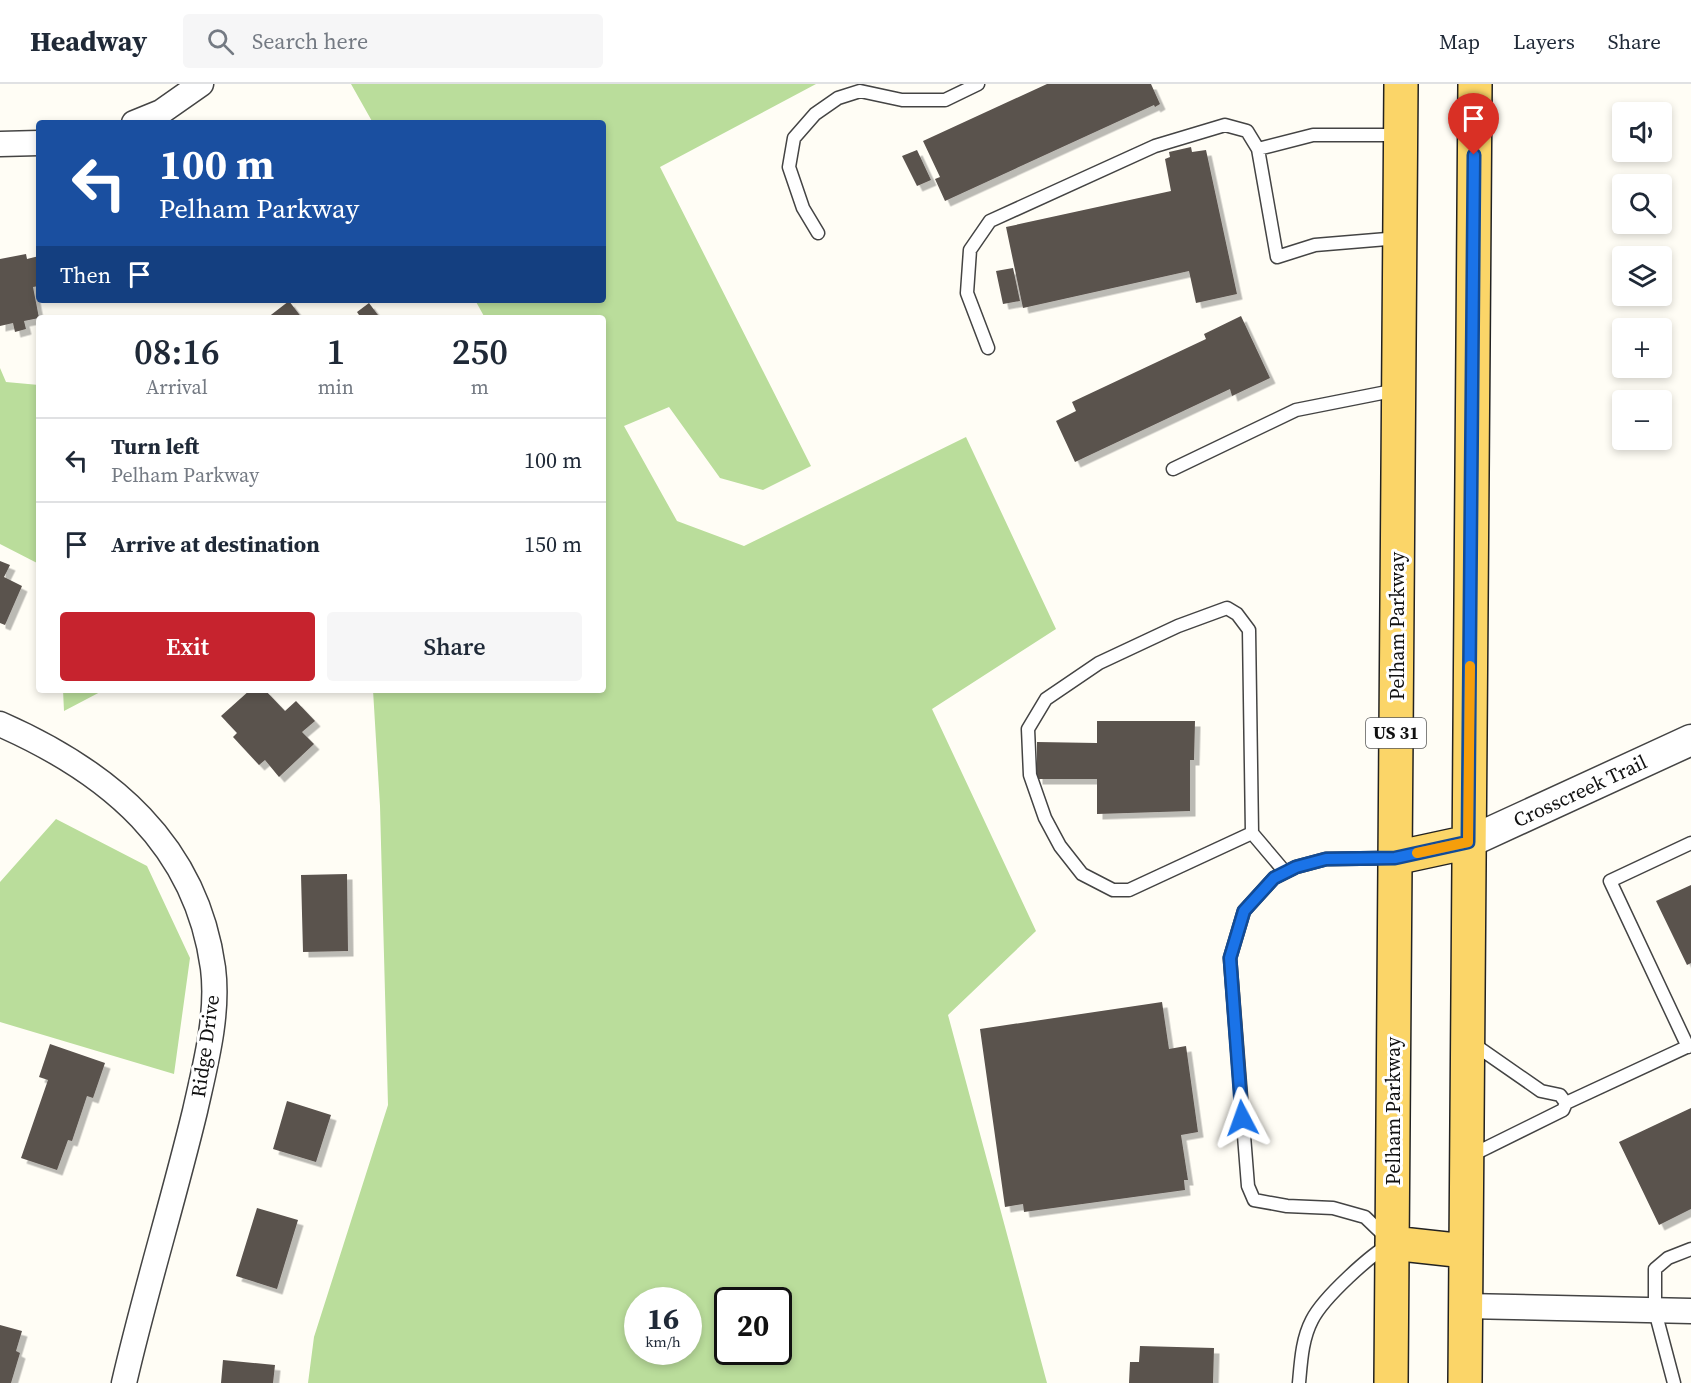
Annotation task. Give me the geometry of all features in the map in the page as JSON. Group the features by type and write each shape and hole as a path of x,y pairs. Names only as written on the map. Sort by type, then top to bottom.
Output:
{"main road":[{"name":"Pelham Parkway","path":"1391,1383 1401,84"},
{"path":"1465,1383 1475,84"},
{"path":"1395,858 1468,842"},
{"path":"1392,1243 1466,1251"}],"street":[{"path":"141,120 161,112 201,84"},
{"path":"0,144 36,143"},
{"name":"Ridge Drive","path":"0,724 58,754 112,790 142,816 160,837 191,889 204,921 208,940 213,969 214,1001 206,1066 185,1152 141,1305 124,1383"},
{"name":"Crosscreek Trail","path":"1468,842 1691,740"},
{"path":"1465,1306 1691,1311"}],"lane":[{"path":"818,233 803,208 789,167 794,138 815,114 838,98 860,91 902,100 945,100 978,84"},
{"path":"988,348 967,293 970,250 990,221 1155,146 1225,124 1247,131 1258,149 1277,257 1315,245 1400,238"},
{"path":"1258,149 1313,135 1401,135"},
{"path":"1173,469 1296,410 1399,390"},
{"path":"1252,833 1129,890 1113,890 1082,874 1060,846 1045,818 1030,776 1028,729 1046,699 1099,663 1178,626 1227,608 1237,614 1249,630 1252,833 1285,872"},
{"path":"1466,1158 1563,1110 1566,1103 1689,1046 1610,881 1691,843"},
{"path":"1299,1383 1302,1348 1312,1320 1375,1252 1392,1243 1365,1217 1333,1208 1287,1206 1254,1200 1248,1186 1230,958 1244,911 1274,878 1285,872 1326,859 1395,858"},
{"path":"1467,1040 1541,1091 1560,1095 1566,1103"},
{"path":"1674,1383 1655,1311 1654,1269 1668,1258 1691,1249"}],"green space":[{"path":"351,84 816,84 660,167 811,466 763,490 720,478 669,407 624,426 677,521 744,546 966,437 1056,629 932,709 1036,931 948,1015 1047,1383 308,1383 314,1337 388,1105 380,806 373,693 606,693 606,315 483,315 477,303 606,303 606,120 371,120"},
{"path":"0,368 6,382 36,385 36,562 0,544"},
{"path":"63,693 98,693 64,711"},
{"path":"56,819 147,866 190,958 174,1074 0,1022 0,882"}],"building":[{"path":"1047,84 1151,84 1160,104 945,201 935,179 940,177 923,141"},
{"path":"1191,147 1192,152 1206,150 1237,294 1196,303 1189,271 1023,308 1006,227 1171,191 1165,159 1170,157 1169,152"},
{"path":"917,150 931,180 917,186 902,156"},
{"path":"26,254 27,259 36,257 36,286 33,287 38,315 36,315 36,319 24,321 26,329 15,332 13,323 0,326 0,259"},
{"path":"1013,268 1020,301 1003,304 996,271"},
{"path":"286,303 291,303 300,315 271,315"},
{"path":"369,303 378,315 359,315 357,312"},
{"path":"1241,316 1270,378 1232,396 1230,389 1075,462 1056,421 1076,411 1072,402 1206,339 1204,334"},
{"path":"0,561 10,565 4,577 22,586 5,625 0,623"},
{"path":"247,693 268,693 285,711 296,701 315,721 302,732 314,744 279,777 265,760 259,765 233,737 237,733 221,716"},
{"path":"1097,721 1195,721 1194,760 1190,760 1190,811 1097,814 1097,779 1037,779 1037,742 1097,743"},
{"path":"347,874 348,951 303,952 301,875"},
{"path":"1691,885 1691,963 1687,965 1656,901"},
{"path":"1162,1002 1169,1049 1186,1046 1198,1132 1181,1135 1188,1180 1184,1180 1185,1190 1024,1212 1023,1204 1005,1207 980,1029"},
{"path":"50,1044 105,1063 93,1098 87,1096 72,1141 68,1140 57,1170 21,1158 48,1080 39,1077"},
{"path":"287,1101 331,1115 316,1162 273,1149"},
{"path":"1691,1108 1691,1209 1659,1225 1619,1142"},
{"path":"257,1208 298,1220 277,1289 236,1276"},
{"path":"0,1325 22,1331 16,1351 20,1353 11,1383 0,1383"},
{"path":"1140,1346 1214,1348 1213,1383 1129,1383 1130,1362 1139,1362"},
{"path":"223,1360 275,1365 273,1383 221,1383"}],"slow traffic":[{"path":"1417,853 1468,842 1470,666"}],"route":[{"path":"1242,1118 1230,958 1244,911 1274,878 1296,867 1326,859 1395,858 1468,842 1474,155"}]}
